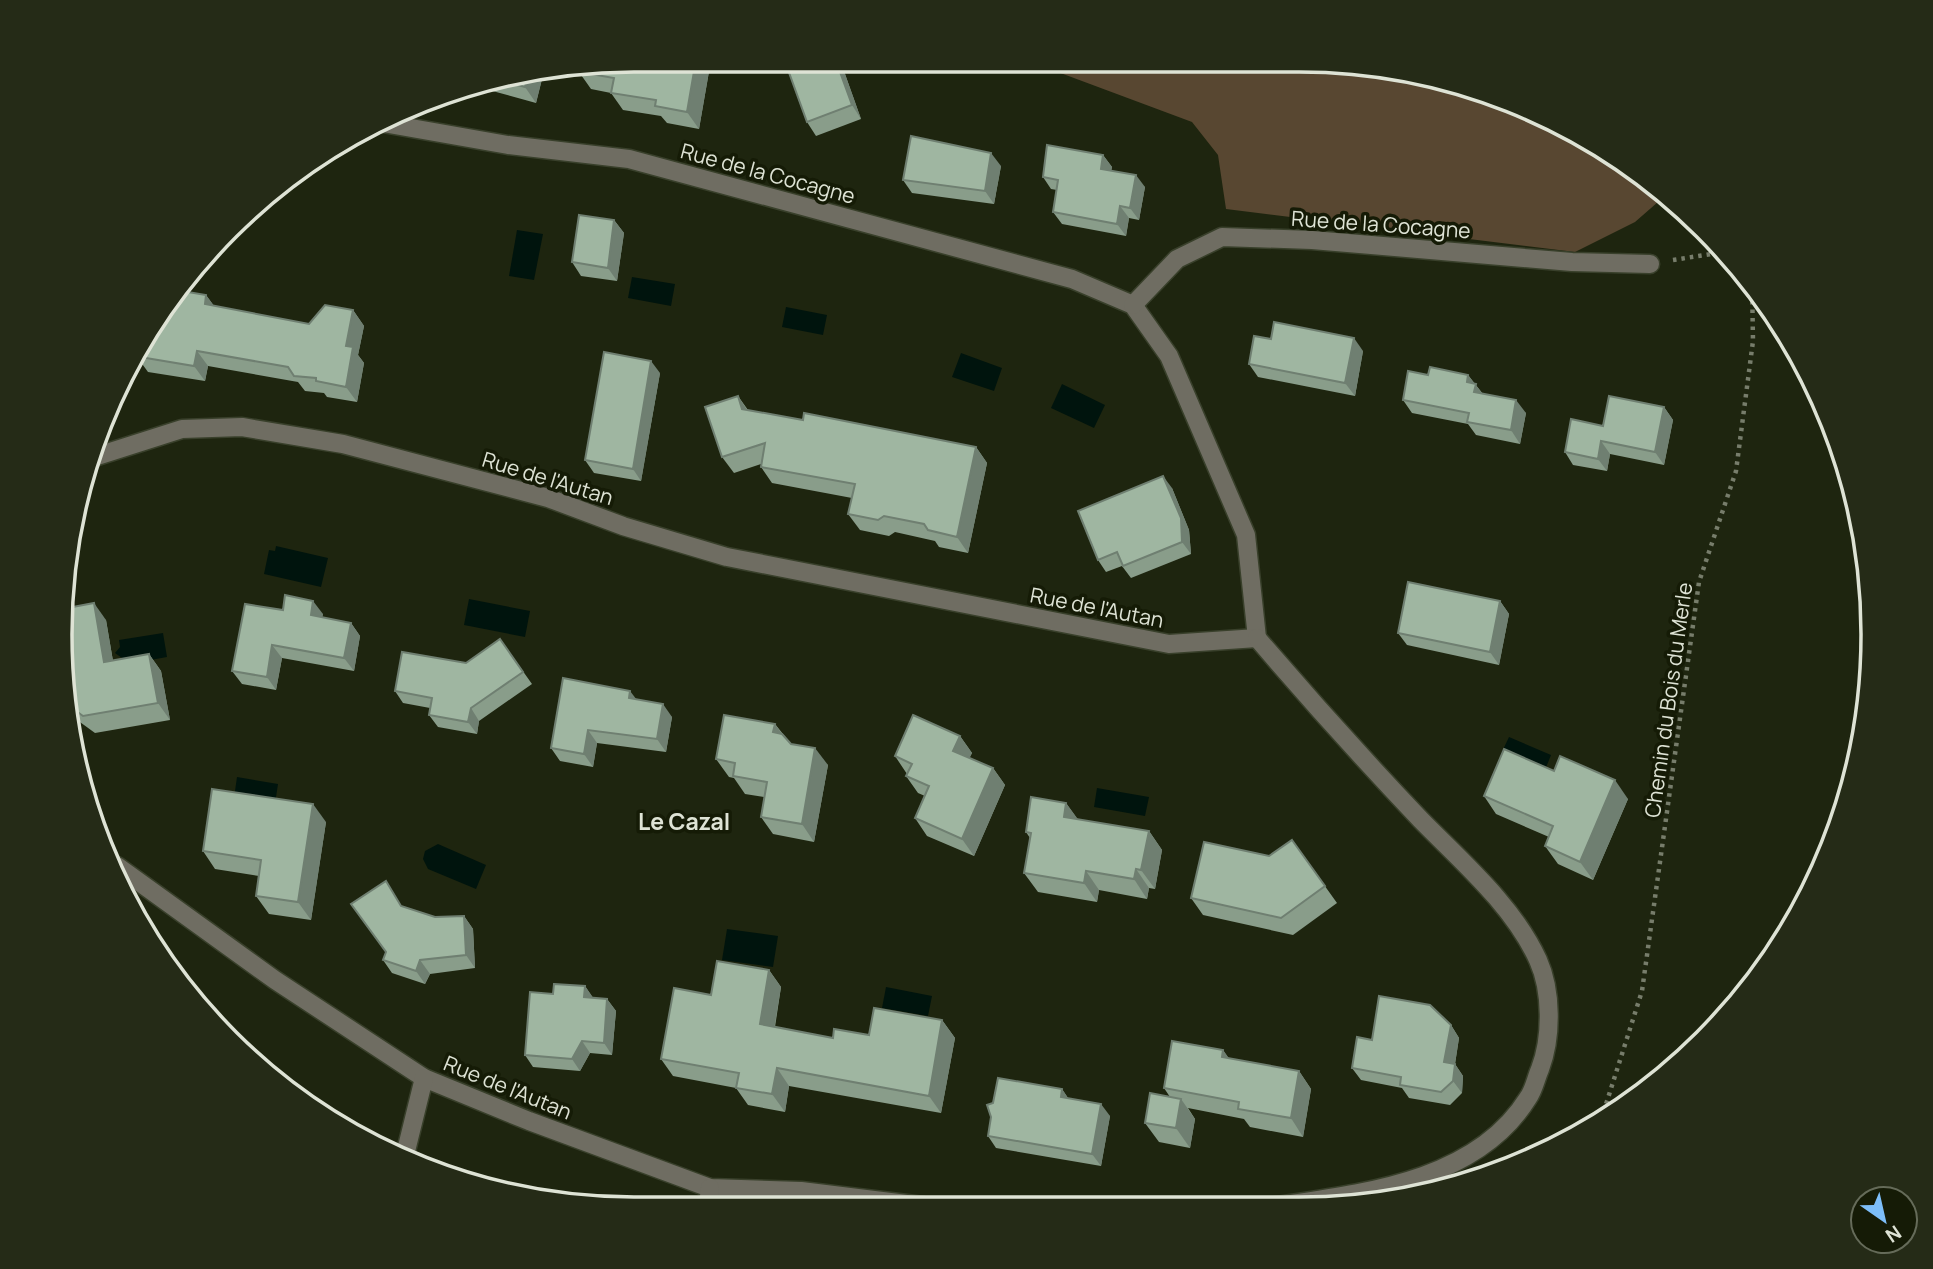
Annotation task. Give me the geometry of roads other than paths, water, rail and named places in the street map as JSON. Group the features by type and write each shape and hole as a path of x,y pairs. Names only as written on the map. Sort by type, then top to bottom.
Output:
{"street":[{"name":"Rue de la Cocagne","path":"396,125 508,145 629,159 1072,279 1133,304 1177,259 1222,237 1312,240 1572,262 1650,264"},
{"path":"1133,304 1169,356 1246,535 1257,638 1332,725 1504,907 1539,961 1549,1009 1547,1051 1529,1098 1495,1137 1440,1170 1351,1194"},
{"name":"Rue de l'Autan","path":"102,455 182,429 242,427 343,444 535,495 623,527 727,557 1169,644 1257,638"},
{"name":"Rue de l'Autan","path":"128,878 424,1078 709,1196 801,1191 850,1197"},
{"path":"407,1148 424,1078"}],"district":[{"name":"Le Cazal","path":"684,821"}]}
